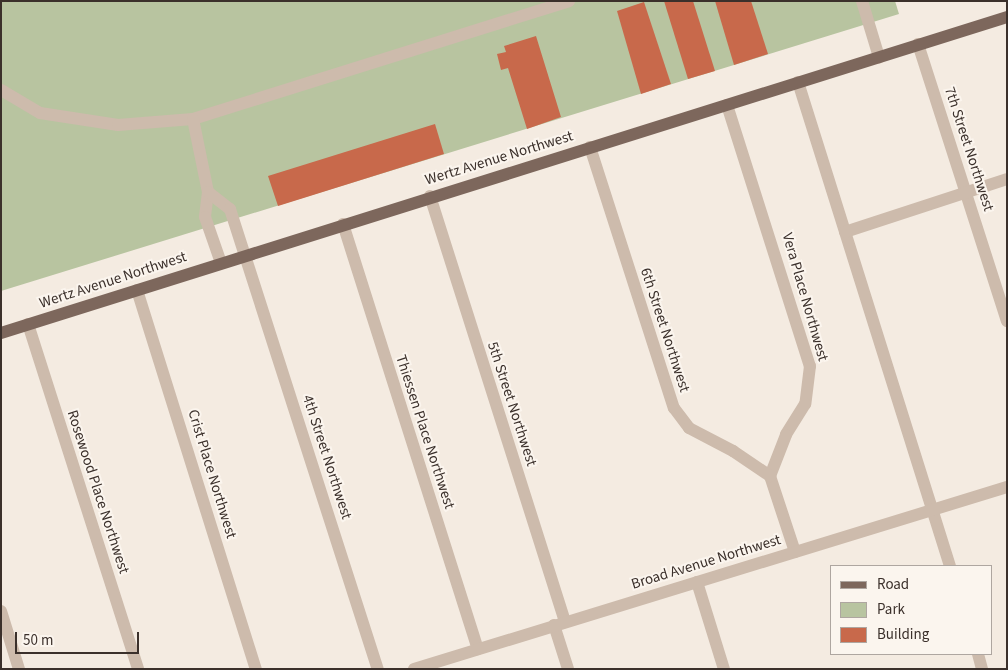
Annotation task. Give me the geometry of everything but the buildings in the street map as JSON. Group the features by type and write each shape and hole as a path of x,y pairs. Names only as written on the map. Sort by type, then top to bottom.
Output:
{"main road":[{"name":"Wertz Avenue Northwest","path":"1,333 430,196 590,148 1007,17"}],"street":[{"path":"1,90 40,113 118,126 193,119 569,1"},
{"path":"862,1 879,57"},
{"name":"7th Street Northwest","path":"918,44 1007,321"},
{"path":"798,82 950,565"},
{"name":"Vera Place Northwest","path":"727,105 810,366 805,404 786,435 770,476"},
{"path":"193,119 208,192 205,217 221,263"},
{"name":"6th Street Northwest","path":"590,148 674,408 690,428 733,451 770,476"},
{"path":"845,232 1007,179"},
{"name":"4th Street Northwest","path":"208,192 230,209 378,669"},
{"name":"5th Street Northwest","path":"430,196 559,624 568,669"},
{"name":"Thiessen Place Northwest","path":"343,224 478,649"},
{"name":"Crist Place Northwest","path":"137,290 256,669"},
{"name":"Rosewood Place Northwest","path":"28,324 138,669"},
{"path":"770,476 795,552"},
{"name":"Broad Avenue Northwest","path":"414,669 1007,487"},
{"path":"697,582 724,669"},
{"path":"1,611 19,669"},
{"path":"978,655 982,669"}],"green space":[{"path":"1,1 895,1 899,14 1,291"}]}
